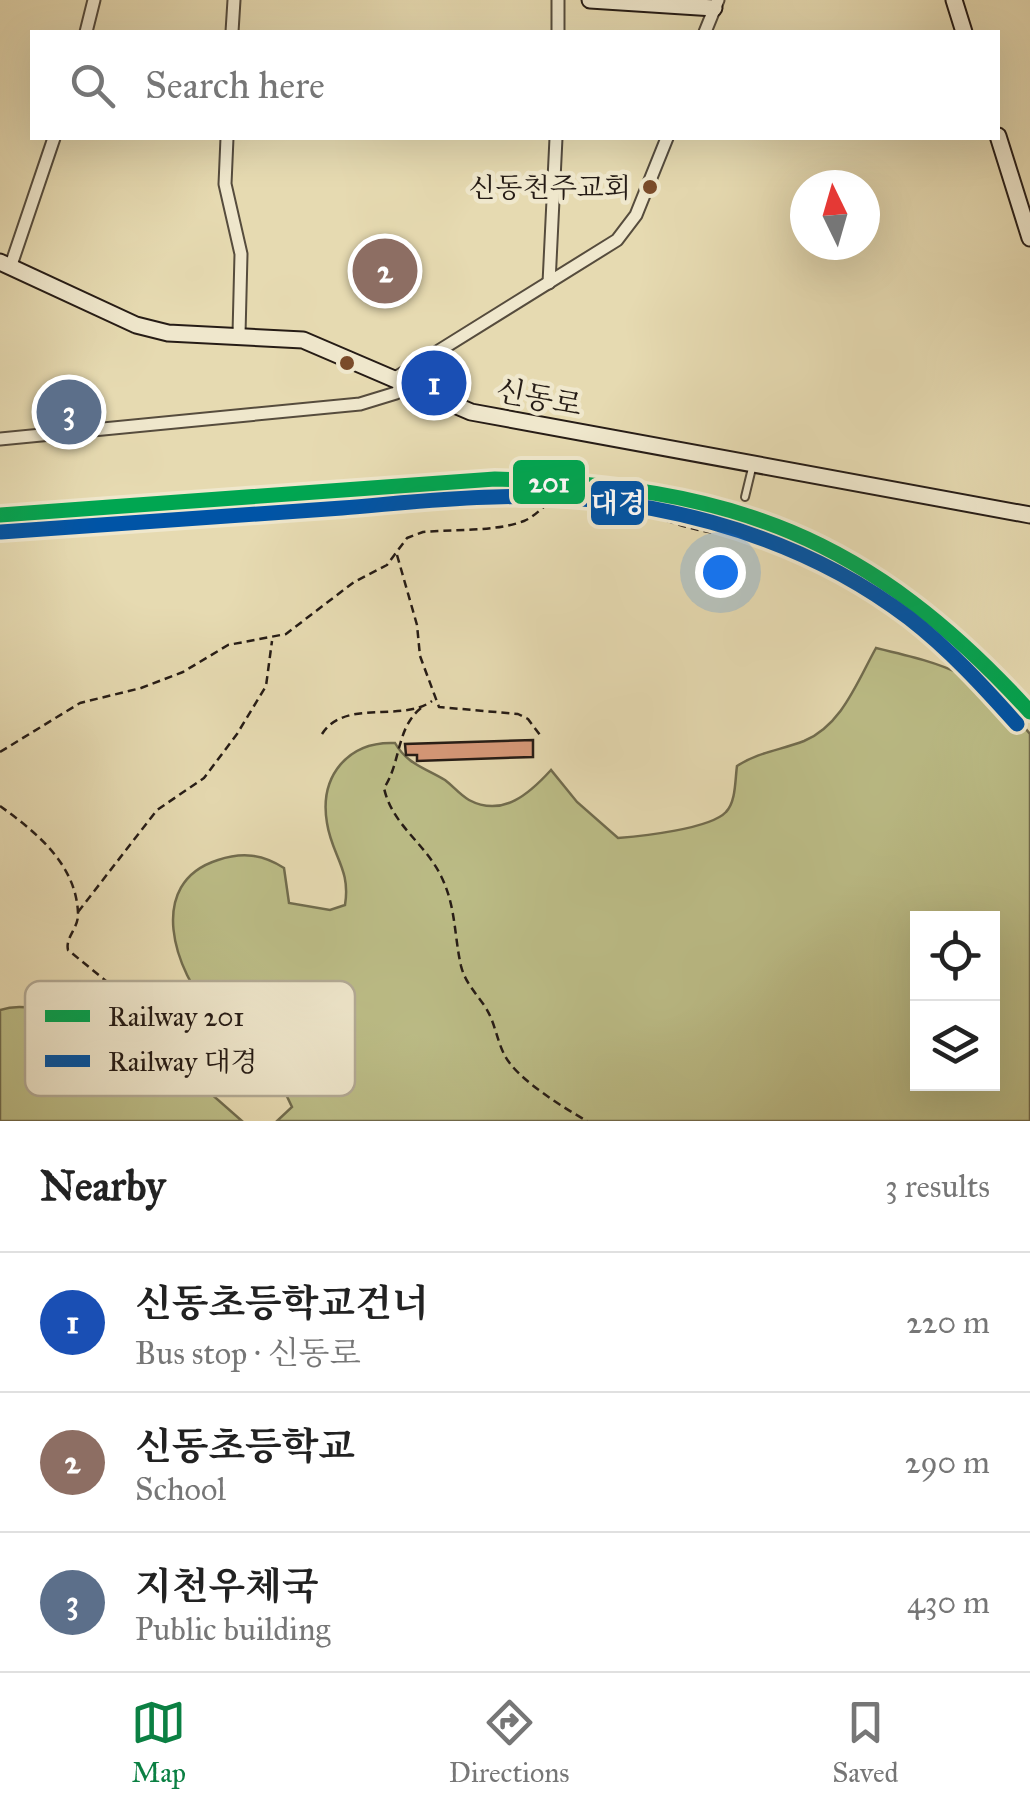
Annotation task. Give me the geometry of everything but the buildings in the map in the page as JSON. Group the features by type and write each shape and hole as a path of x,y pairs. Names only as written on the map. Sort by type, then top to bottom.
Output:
{"street":[{"path":"86,30 94,0"},
{"path":"232,30 234,0"},
{"path":"558,0 558,30"},
{"path":"590,0 716,4 706,30"},
{"path":"954,0 963,30"},
{"path":"6,263 53,140"},
{"path":"227,140 225,184 241,254 238,334"},
{"path":"548,284 556,140"},
{"path":"0,439 360,404 396,393 398,382 617,240 626,230 665,140"},
{"path":"999,140 1030,238"},
{"name":"신동로","path":"6,263 136,325 168,333 303,340 471,412 549,430 754,462 1030,516"}],"lane":[{"path":"744,498 754,462"}],"path":[{"path":"0,752 80,703 169,678 228,645 273,640 311,619 397,554 407,538 422,532 524,520 555,499 567,497 628,509 692,532 724,534 730,528"},
{"path":"397,554 433,700 439,707 518,714 528,719 540,735"},
{"path":"106,981 68,950 66,942 78,912 157,810 204,778 237,734 266,686 273,640"},
{"path":"433,700 412,716 402,737 397,770 384,788 386,800 404,829 428,851 443,879 451,898 461,968 496,1024 504,1056 558,1105 587,1121"},
{"path":"322,734 333,721 345,717 422,708"},
{"path":"0,806 47,843 66,873 78,912"}],"green space":[{"path":"876,648 962,675 996,698 1030,734 1030,1121 277,1121 292,1107 287,1096 355,1096 355,981 190,981 178,952 174,907 181,888 195,871 218,860 244,855 260,857 284,868 289,903 330,910 345,905 345,882 329,835 326,806 328,790 340,765 363,748 395,743 411,761 481,805 515,800 551,770 577,802 618,838 675,831 718,818 729,808 737,766 804,741 838,714"},
{"path":"25,1007 25,1096 214,1096 242,1121 0,1121 0,1010"}],"rail line":[{"name":"201","path":"0,515 495,479 656,493 726,509 791,532 852,562 912,602 970,651 1030,712"},
{"name":"대경","path":"1,532 475,498 548,497 658,510 764,539 863,587 938,642 1017,724"}],"place":[{"name":"신동천주교회","path":"650,187"},
{"name":"신동초등학교","path":"385,271"},
{"name":"신동초등학교건너","path":"434,383"},
{"name":"지천우체국","path":"69,412"}]}
